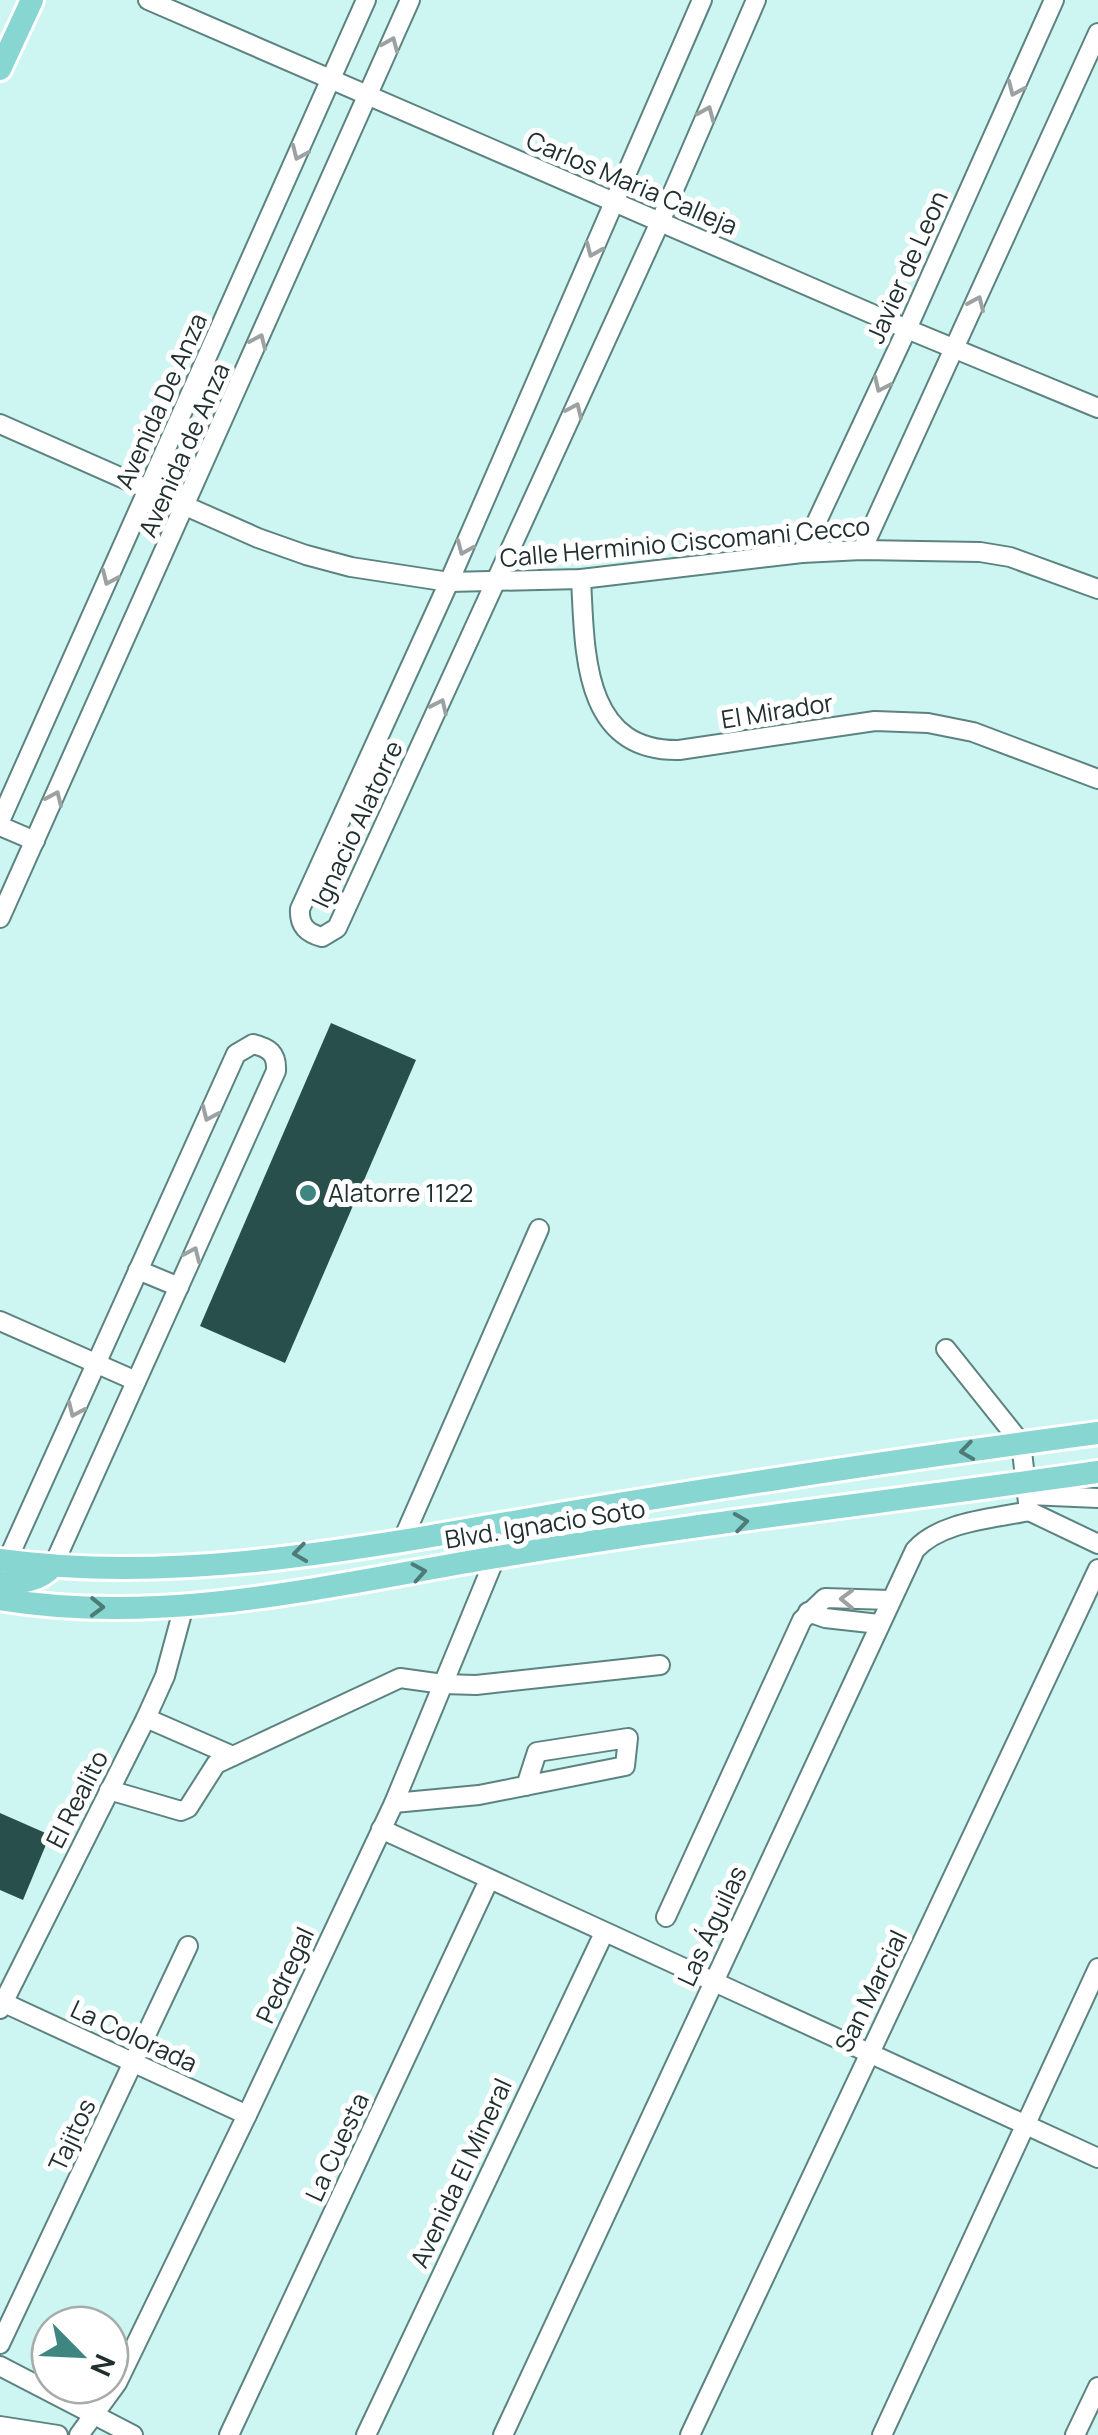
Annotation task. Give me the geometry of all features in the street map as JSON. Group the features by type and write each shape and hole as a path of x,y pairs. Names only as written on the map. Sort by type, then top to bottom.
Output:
{"main road":[{"path":"0,68 32,0"},
{"name":"Blvd. Ignacio Soto","path":"2,1568 150,1570 241,1562 871,1464 1098,1433"},
{"name":"Blvd. Ignacio Soto","path":"0,1599 86,1608 184,1606 344,1585 496,1557 1028,1496 1098,1472"}],"street":[{"name":"Carlos Maria Calleja","path":"148,0 1098,408"},
{"name":"Avenida De Anza","path":"0,824 366,0"},
{"name":"Avenida de Anza","path":"0,918 410,0"},
{"name":"Ignacio Alatorre","path":"702,0 449,582 300,909 303,928 313,934 322,937 337,928 660,222 756,0"},
{"name":"Javier de Leon","path":"802,553 1054,0"},
{"path":"862,550 1098,33"},
{"name":"Calle Herminio Ciscomani Cecco","path":"0,424 306,554 351,567 449,582 582,579 802,553 862,550 980,552 1010,557 1098,588"},
{"name":"El Mirador","path":"582,579 586,660 598,704 622,731 640,742 662,750 679,750 875,721 928,723 973,732 1098,779"},
{"path":"0,824 35,841"},
{"path":"2,1568 236,1054 253,1044 264,1046 276,1061 276,1071 53,1566"},
{"path":"403,1539 539,1229"},
{"path":"138,1270 178,1288"},
{"path":"0,1321 136,1381"},
{"path":"946,1349 1021,1444 1028,1496 1098,1544"},
{"name":"Las Águilas","path":"503,2435 914,1550 926,1537 1028,1496 1098,1498"},
{"name":"Pedregal","path":"80,2435 116,2383 247,2116 394,1803 510,1522"},
{"name":"San Marcial","path":"690,2435 1098,1568"},
{"path":"666,1917 796,1630 808,1612 825,1598 890,1600"},
{"name":"El Realito","path":"1,2004 146,1718 165,1676 184,1606"},
{"path":"808,1612 879,1624"},
{"path":"110,1790 181,1812 188,1808 216,1764 400,1678 476,1685 660,1665"},
{"path":"146,1718 233,1756"},
{"path":"394,1803 480,1795 526,1786 625,1766 628,1738 537,1752 526,1786"},
{"path":"381,1829 1098,2158"},
{"name":"La Cuesta","path":"229,2435 489,1880"},
{"name":"Avenida El Mineral","path":"366,2435 604,1933"},
{"name":"Tajitos","path":"0,2344 188,1946"},
{"path":"882,2435 1098,1968"},
{"name":"La Colorada","path":"1,2004 247,2116"},
{"path":"0,2366 133,2435"},
{"path":"1075,2435 1098,2388"},
{"path":"0,2426 58,2435"}],"building":[{"name":"Alatorre 1122","path":"331,1023 416,1060 285,1363 200,1326"},
{"path":"0,1813 50,1835 23,1900 0,1890"}],"place":[{"name":"Alatorre 1122","path":"308,1193"}]}
